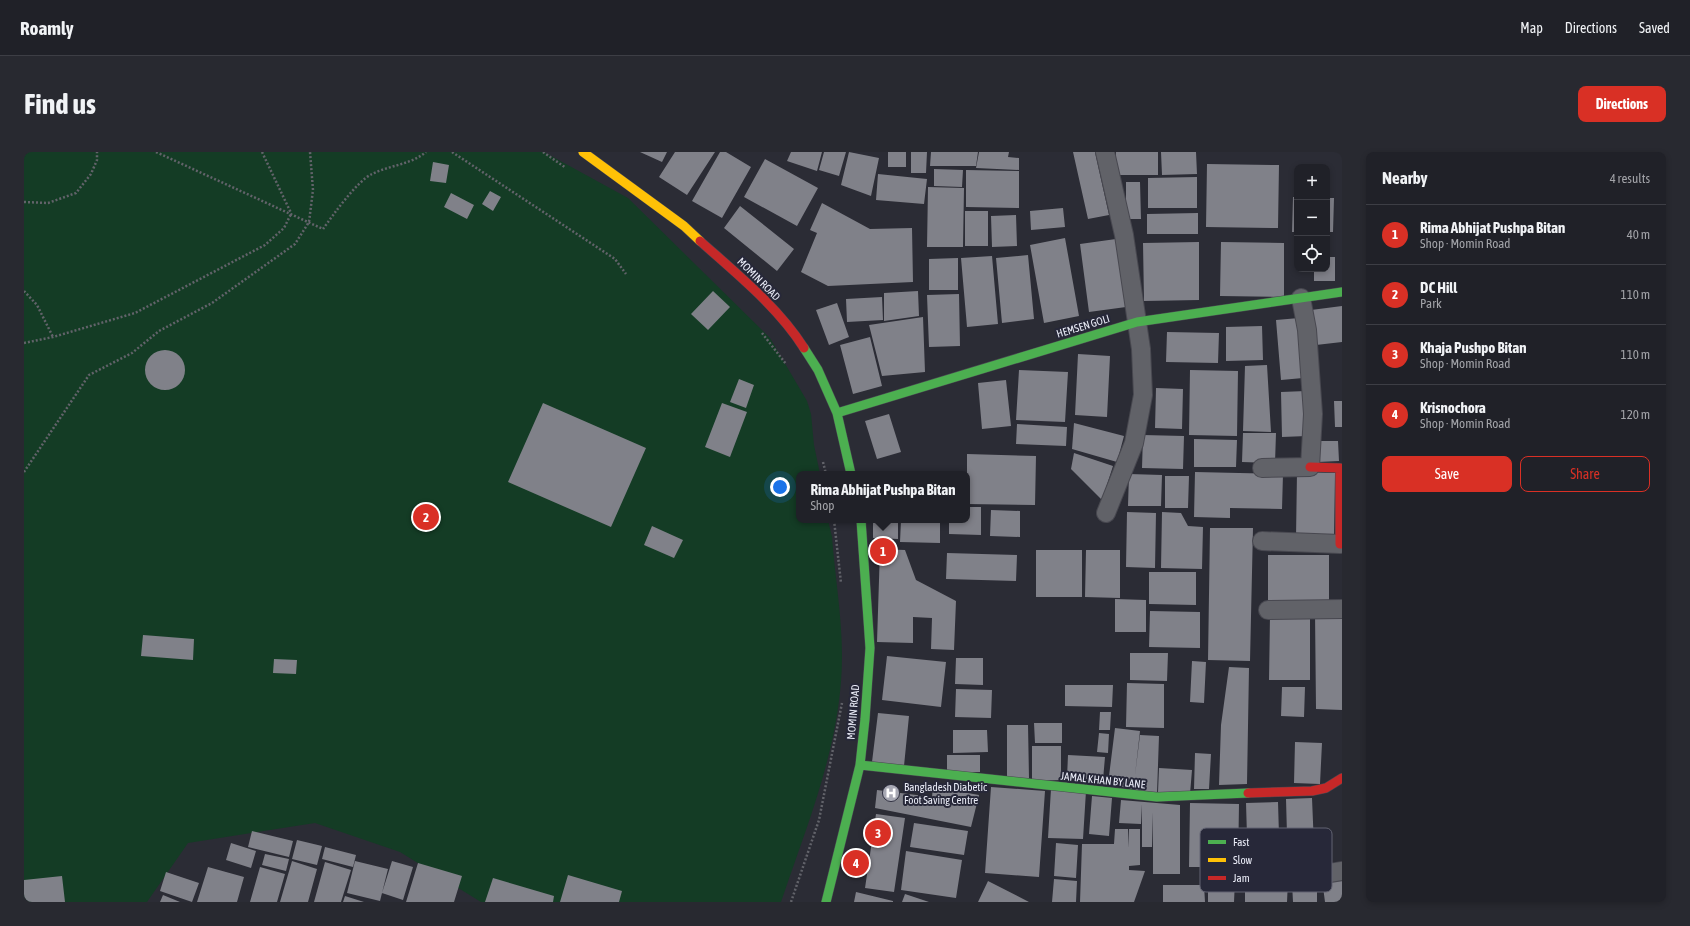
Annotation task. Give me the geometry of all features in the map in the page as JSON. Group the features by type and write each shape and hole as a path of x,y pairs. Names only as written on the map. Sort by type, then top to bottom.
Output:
{"street":[{"name":"MOMIN ROAD","path":"583,152 684,226 759,295 792,329 818,370 837,413 850,471"},
{"path":"1105,152 1124,235 1141,349 1143,395 1134,443 1106,512"},
{"name":"HEMSEN GOLI","path":"837,413 1137,322 1342,292"},
{"path":"1301,298 1307,330 1313,414 1310,467"},
{"path":"1262,468 1340,468 1341,544 1262,541"},
{"name":"MOMIN ROAD","path":"826,902 860,765 865,719 870,648 861,523"},
{"path":"1268,610 1342,609"},
{"name":"JAMAL KHAN BY LANE","path":"860,765 1156,797 1312,791 1326,788 1342,778"},
{"path":"1332,873 1342,871"}],"path":[{"path":"24,202 48,203 76,193 91,174 97,160 97,152"},
{"path":"156,152 323,229 344,200 371,174 417,159 426,152"},
{"path":"262,152 292,214"},
{"path":"24,472 89,375 132,353 159,331 212,303 295,244 309,222 313,190 310,152"},
{"path":"452,152 616,258 626,274"},
{"path":"543,152 569,170"},
{"path":"24,343 53,337 135,313 264,245 284,228 292,214"},
{"path":"24,291 37,305 53,337"},
{"path":"760,330 788,368"},
{"path":"823,459 825,471"},
{"path":"834,523 842,591"},
{"path":"791,902 819,820 843,700"}],"green space":[{"path":"24,152 544,152 628,198 770,338 807,401 811,414 814,445 819,471 796,471 796,523 829,523 832,537 841,626 842,656 840,688 830,751 812,812 781,902 481,902 400,852 315,823 188,843 147,902 24,902"}],"building":[{"path":"640,152 667,152 662,162"},
{"path":"675,152 715,152 687,195 659,177"},
{"path":"720,152 726,152 751,167 722,218 692,201"},
{"path":"791,152 822,152 817,171 787,161"},
{"path":"824,152 846,152 839,176 819,170"},
{"path":"849,152 879,158 871,196 841,185"},
{"path":"888,152 906,152 906,167 888,167"},
{"path":"911,152 927,152 926,173 911,173"},
{"path":"931,152 978,152 976,166 930,166"},
{"path":"979,152 1009,152 1008,157 1019,158 1019,170 976,168"},
{"path":"1073,152 1095,152 1109,215 1088,219"},
{"path":"1116,152 1158,152 1158,175 1116,175"},
{"path":"1161,152 1196,152 1197,174 1162,175"},
{"path":"765,159 818,188 797,226 744,197"},
{"path":"433,162 449,165 446,183 430,181"},
{"path":"1207,164 1279,165 1278,228 1206,227"},
{"path":"934,169 963,170 962,187 934,186"},
{"path":"966,170 1019,171 1019,208 966,207"},
{"path":"878,174 927,179 924,204 876,200"},
{"path":"1197,177 1197,208 1148,208 1148,178"},
{"path":"1126,182 1140,182 1141,219 1126,219"},
{"path":"928,187 964,188 963,247 927,247"},
{"path":"490,191 501,197 493,211 482,204"},
{"path":"451,193 474,205 467,219 444,207"},
{"path":"1293,197 1294,197 1294,232 1292,232"},
{"path":"1330,198 1334,198 1333,232 1330,232"},
{"path":"822,203 870,229 912,228 913,282 828,286 801,272 817,233 810,230"},
{"path":"740,206 794,249 777,271 724,228"},
{"path":"1063,208 1065,227 1031,230 1030,211"},
{"path":"965,211 988,211 988,246 965,246"},
{"path":"1198,213 1198,234 1147,234 1147,214"},
{"path":"1016,215 1017,246 992,247 991,216"},
{"path":"1065,238 1079,316 1044,323 1030,245"},
{"path":"1116,239 1126,307 1089,312 1080,244"},
{"path":"1199,242 1199,300 1144,301 1143,243"},
{"path":"1221,242 1284,243 1284,297 1220,296"},
{"path":"1028,255 1034,319 1002,323 996,258"},
{"path":"992,256 998,324 967,327 961,258"},
{"path":"1330,257 1335,257 1335,281 1314,281 1314,272 1330,272"},
{"path":"958,258 958,290 929,290 929,259"},
{"path":"713,291 730,307 708,330 691,314"},
{"path":"918,291 919,316 884,321 884,293"},
{"path":"959,294 960,346 929,347 927,295"},
{"path":"882,297 883,320 847,322 846,299"},
{"path":"837,303 849,337 829,345 816,310"},
{"path":"1342,306 1342,342 1316,345 1311,310"},
{"path":"923,317 925,372 882,376 869,325"},
{"path":"1299,318 1303,378 1281,380 1276,320"},
{"path":"1262,326 1263,360 1226,361 1226,327"},
{"path":"1167,332 1219,333 1218,363 1166,362"},
{"path":"870,337 882,386 853,394 840,345"},
{"path":"169,350 176,353 182,359 185,370 184,378 176,387 169,390 161,390 154,387 146,378 145,366 148,359 157,351"},
{"path":"1078,354 1110,356 1107,417 1075,415"},
{"path":"1267,365 1271,432 1243,431 1245,366"},
{"path":"1019,370 1068,372 1065,422 1016,420"},
{"path":"1190,370 1238,371 1237,436 1189,435"},
{"path":"739,379 754,385 746,408 730,402"},
{"path":"1006,380 1011,426 982,429 978,383"},
{"path":"1156,388 1183,389 1182,429 1155,428"},
{"path":"1306,391 1307,436 1282,437 1281,392"},
{"path":"1334,401 1342,401 1342,427 1335,427"},
{"path":"543,403 646,448 611,527 508,482"},
{"path":"722,403 747,412 730,457 705,447"},
{"path":"889,414 901,452 877,459 865,421"},
{"path":"1074,423 1124,436 1117,462 1072,449"},
{"path":"1017,424 1067,427 1066,446 1016,444"},
{"path":"1243,433 1276,433 1275,463 1242,462"},
{"path":"1143,435 1184,436 1183,469 1142,468"},
{"path":"1194,439 1237,440 1236,467 1194,467"},
{"path":"1318,441 1338,441 1339,461 1318,462"},
{"path":"1074,453 1113,466 1102,500 1071,469"},
{"path":"967,454 1036,456 1035,505 970,504 970,471 967,471"},
{"path":"1195,472 1283,474 1282,509 1230,508 1230,518 1194,517"},
{"path":"1297,472 1335,473 1334,539 1296,538"},
{"path":"1129,474 1162,475 1161,506 1128,506"},
{"path":"1165,476 1189,476 1188,508 1165,508"},
{"path":"970,507 981,507 981,535 949,534 949,523 970,523"},
{"path":"991,510 1020,511 1020,537 990,536"},
{"path":"1127,512 1156,513 1155,568 1126,567"},
{"path":"1162,512 1181,513 1188,526 1203,527 1202,569 1161,568"},
{"path":"873,523 898,523 898,539 873,538"},
{"path":"901,523 940,523 940,543 900,542"},
{"path":"652,526 683,540 674,558 644,545"},
{"path":"1210,528 1253,528 1250,661 1208,660"},
{"path":"880,549 905,550 916,580 956,601 954,650 931,649 932,618 913,617 913,643 877,642"},
{"path":"1036,550 1082,550 1082,597 1036,597"},
{"path":"1086,550 1120,550 1120,598 1085,597"},
{"path":"947,553 1017,555 1016,581 946,579"},
{"path":"1268,555 1329,555 1329,606 1268,605"},
{"path":"1149,572 1196,572 1196,605 1149,604"},
{"path":"1115,599 1146,600 1146,632 1115,632"},
{"path":"1150,611 1200,612 1200,648 1149,647"},
{"path":"1315,612 1342,613 1342,710 1316,709"},
{"path":"1270,615 1310,615 1310,680 1269,680"},
{"path":"143,635 194,639 193,660 141,656"},
{"path":"1130,653 1168,653 1167,681 1130,680"},
{"path":"887,656 946,662 941,707 882,700"},
{"path":"956,658 983,658 983,685 955,684"},
{"path":"274,659 297,660 296,674 273,673"},
{"path":"1192,661 1206,662 1204,703 1190,702"},
{"path":"1229,667 1249,668 1247,784 1219,785 1221,725"},
{"path":"1127,683 1164,684 1164,728 1126,727"},
{"path":"1065,685 1113,685 1112,707 1065,706"},
{"path":"1282,687 1305,687 1304,717 1281,716"},
{"path":"956,689 992,690 991,718 955,717"},
{"path":"1100,712 1111,712 1110,730 1099,730"},
{"path":"878,713 909,716 904,766 872,762"},
{"path":"1034,723 1062,723 1062,743 1035,743"},
{"path":"1007,725 1028,725 1029,778 1007,778"},
{"path":"1115,728 1140,731 1135,775 1140,735 1159,736 1157,794 1108,784"},
{"path":"953,730 987,730 988,752 953,753"},
{"path":"1099,733 1109,734 1108,753 1097,752"},
{"path":"1295,742 1322,743 1320,784 1294,783"},
{"path":"1032,746 1061,746 1061,780 1032,781"},
{"path":"1195,753 1211,754 1209,789 1194,789"},
{"path":"947,755 980,755 980,772 947,772"},
{"path":"1068,755 1105,757 1103,780 1067,778"},
{"path":"1159,768 1192,770 1190,794 1158,792"},
{"path":"933,787 979,795 971,827 875,808 877,790 932,797"},
{"path":"991,787 1045,791 1039,877 985,873"},
{"path":"1051,789 1086,791 1083,839 1048,838"},
{"path":"1092,796 1112,798 1109,836 1089,834"},
{"path":"1312,798 1313,828 1287,828 1286,799"},
{"path":"1121,800 1180,805 1180,874 1153,874 1153,812 1152,847 1142,847 1142,804 1141,824 1119,823"},
{"path":"1278,802 1279,828 1247,828 1246,803"},
{"path":"1190,803 1239,804 1239,828 1200,828 1200,867 1189,867"},
{"path":"876,814 905,818 894,892 865,888"},
{"path":"914,823 968,831 964,855 910,847"},
{"path":"1115,829 1128,829 1129,848 1129,829 1140,829 1140,865 1129,866 1129,870 1145,871 1134,902 1080,902 1082,844 1114,844"},
{"path":"252,831 293,841 289,857 248,847"},
{"path":"297,840 322,846 317,865 292,859"},
{"path":"231,843 256,851 251,868 226,860"},
{"path":"1056,843 1078,845 1076,878 1054,876"},
{"path":"325,847 356,855 353,867 322,859"},
{"path":"906,851 962,860 956,898 901,890"},
{"path":"265,854 289,859 286,871 262,865"},
{"path":"292,861 317,869 308,902 280,902"},
{"path":"355,861 388,869 380,901 347,893"},
{"path":"392,861 413,867 403,900 382,893"},
{"path":"325,862 351,870 341,902 314,902"},
{"path":"418,863 462,876 454,902 406,902"},
{"path":"208,867 244,877 237,902 197,902"},
{"path":"260,867 285,874 277,902 250,902"},
{"path":"166,872 199,883 192,902 160,891"},
{"path":"568,875 622,891 619,902 560,902"},
{"path":"62,876 65,902 24,902 24,880"},
{"path":"1342,876 1342,902 1325,902 1324,892 1332,892 1332,878"},
{"path":"493,878 554,896 553,902 485,902"},
{"path":"1054,879 1077,881 1076,902 1052,902"},
{"path":"988,881 1029,902 978,902"},
{"path":"1163,885 1200,885 1200,892 1204,892 1205,902 1163,902"},
{"path":"856,892 893,901 893,902 854,902"},
{"path":"1208,892 1234,892 1234,902 1208,902"},
{"path":"1245,892 1287,892 1287,902 1245,902"},
{"path":"1292,892 1317,892 1317,902 1293,902"},
{"path":"905,894 929,902 902,902"},
{"path":"163,895 180,902 160,902"},
{"path":"345,896 364,902 343,902"}],"traffic: fast":[{"path":"837,413 1137,322 1342,292"},
{"path":"804,348 818,370 837,413 850,471"},
{"path":"826,902 860,765 865,719 870,648 861,523"},
{"path":"860,765 1157,797 1248,793"}],"traffic: slow":[{"path":"583,152 684,226 700,241"}],"traffic: jam":[{"path":"700,241 769,305 794,333 804,348"},
{"path":"1310,467 1340,468 1340,544 1342,544"},
{"path":"1248,793 1312,791 1326,788 1342,778"}],"place":[{"name":"DC Hill","path":"426,517"},
{"name":"Rima Abhijat Pushpa Bitan","path":"883,551"},
{"name":"Bangladesh Diabetic Foot Saving Centre","path":"891,793"},
{"name":"Khaja Pushpo Bitan","path":"878,833"},
{"name":"Krisnochora","path":"856,863"}]}
